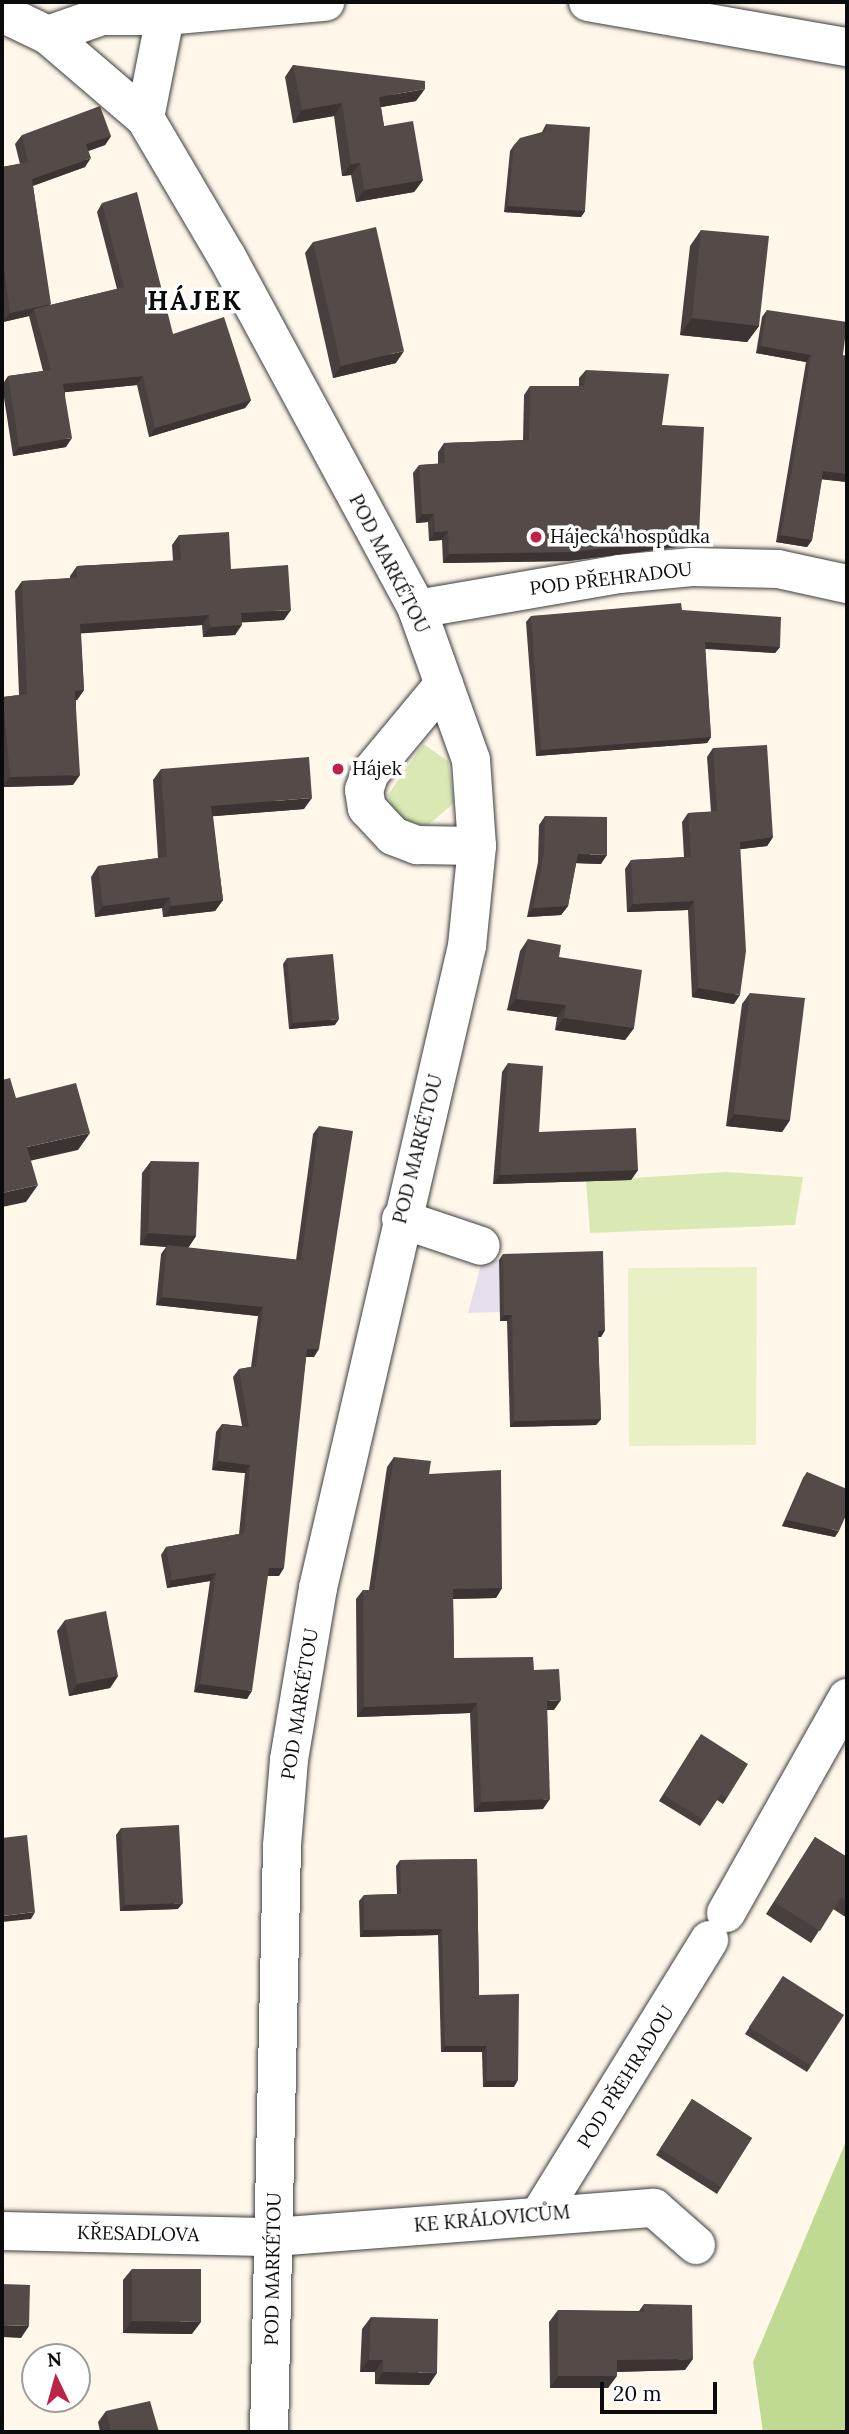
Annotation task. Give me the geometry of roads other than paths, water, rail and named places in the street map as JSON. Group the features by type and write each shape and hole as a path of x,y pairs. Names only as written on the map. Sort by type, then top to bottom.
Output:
{"street":[{"path":"48,34 102,16 167,9 325,2"},
{"path":"588,2 847,47"},
{"path":"145,118 167,9"},
{"name":"POD MARKÉTOU","path":"2,13 48,34 145,118 227,257 417,609 471,760 477,846 467,946 401,1219 318,1587 289,1759 282,1846 270,2432"},
{"name":"POD PŘEHRADOU","path":"417,609 619,574 692,567 778,569 847,584"},
{"path":"444,684 370,773 365,790 367,808 393,836 417,845 477,846"},
{"path":"401,1219 481,1245"},
{"name":"POD PŘEHRADOU","path":"540,2214 717,1927 847,1698"},
{"name":"KE KRÁLOVICŮM","path":"274,2237 540,2214 654,2208 696,2245"},
{"name":"KŘESADLOVA","path":"2,2231 274,2237"}],"place":[{"name":"Hájecká hospůdka","path":"536,537"},
{"name":"Hájek","path":"338,769"}],"district":[{"name":"HÁJEK","path":"195,301"}]}
